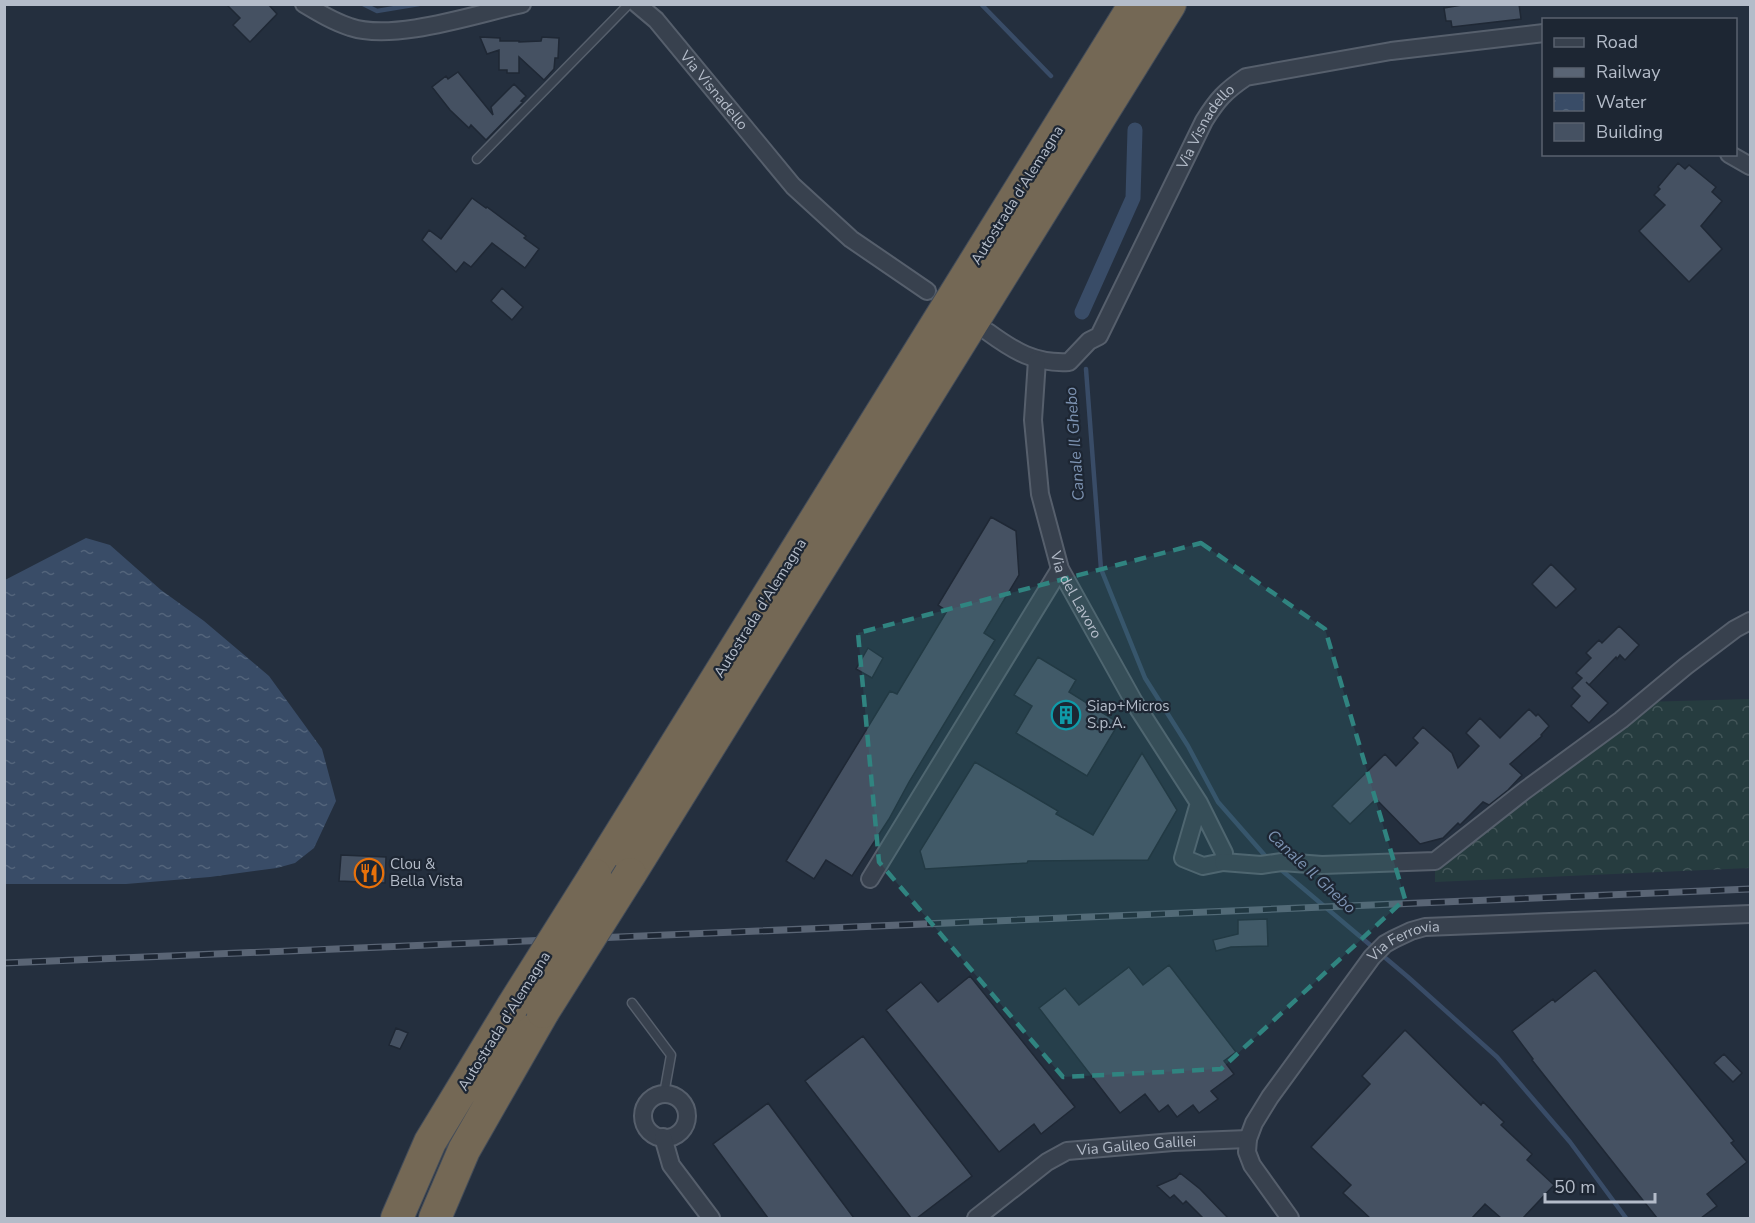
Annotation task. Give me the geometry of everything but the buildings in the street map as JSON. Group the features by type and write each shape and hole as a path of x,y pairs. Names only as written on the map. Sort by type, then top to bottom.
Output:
{"highway":[{"name":"Autostrada d'Alemagna","path":"397,1218 430,1142 512,1007 1135,4"},
{"name":"Autostrada d'Alemagna","path":"435,1218 464,1150 543,1012 1170,4"}],"street":[{"path":"304,4 321,15 351,28 390,31 438,24 522,4"},
{"name":"Via Visnadello","path":"637,4 656,20 793,186 851,239 927,291"},
{"name":"Via Visnadello","path":"988,332 1012,350 1037,360 1057,363 1069,362 1089,341 1099,336 1204,121 1217,100 1246,77 1391,51 1542,33"},
{"path":"1732,156 1750,166"},
{"name":"Via del Lavoro","path":"1037,360 1033,420 1040,494 1060,569 1134,702 1199,803 1224,853 1223,862"},
{"path":"870,879 1060,569"},
{"path":"1199,803 1183,858 1203,866 1223,862 1261,865 1282,862 1322,865 1435,861 1524,791 1621,720 1693,661 1735,629 1750,621"},
{"name":"Via Ferrovia","path":"1248,1139 1254,1123 1270,1097 1372,957 1385,944 1411,931 1425,927 1750,914"},
{"path":"664,1094 671,1095 683,1103 687,1117 682,1130 677,1135 663,1137 650,1131 644,1119 644,1112 651,1099 664,1094"},
{"path":"663,1137 671,1165 711,1218"},
{"path":"1248,1139 1247,1152 1252,1165 1290,1218"},
{"name":"Via Galileo Galilei","path":"976,1218 1047,1162 1067,1151 1173,1142 1248,1139"}],"lane":[{"path":"477,159 629,4"},
{"path":"632,1003 671,1055 664,1094"}],"highlighted area":[{"path":"1201,543 1325,629 1405,899 1221,1069 1063,1077 879,862 858,633"}],"green space":[{"path":"1750,699 1750,868 1435,882 1435,861 1642,702"}],"water":[{"path":"86,538 110,545 161,590 204,621 269,676 322,749 336,801 314,848 295,863 277,868 210,877 126,884 5,884 5,580"}],"waterway":[{"name":"Canale Il Ghebo","path":"363,4 377,11 419,4"},
{"name":"Canale Il Ghebo","path":"981,4 1051,76"},
{"name":"Canale Il Ghebo","path":"1082,312 1133,198 1135,130"},
{"name":"Canale Il Ghebo","path":"1086,369 1101,569 1145,678 1188,746 1218,802 1268,859"},
{"name":"Canale Il Ghebo","path":"1279,868 1408,977 1497,1057 1570,1142 1626,1218"}],"railway":[{"path":"4,963 1750,889"}],"place":[{"name":"Siap+Micros S.p.A.","path":"1066,715"},
{"name":"Clou & Bella Vista","path":"369,873"}]}
